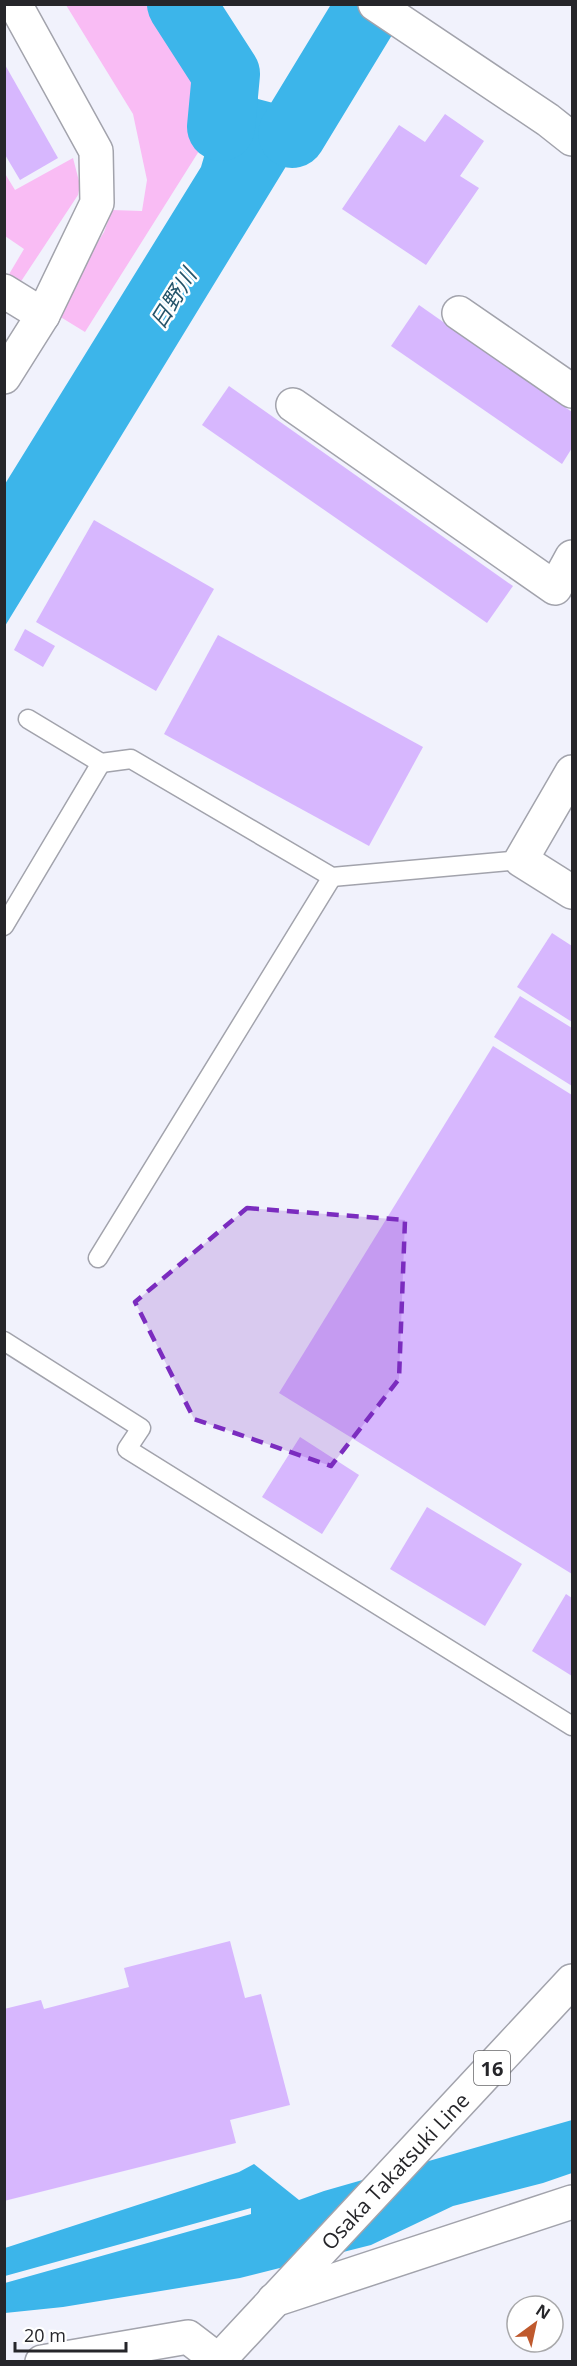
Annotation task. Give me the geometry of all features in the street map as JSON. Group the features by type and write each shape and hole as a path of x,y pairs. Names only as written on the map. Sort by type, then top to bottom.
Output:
{"street":[{"path":"4,377 42,315 97,203 96,151 15,4"},
{"path":"375,4 573,139"},
{"path":"4,291 42,315"},
{"path":"459,313 573,391"},
{"path":"293,405 555,588 573,557"},
{"path":"573,772 521,860 573,892"},
{"name":"Osaka Takatsuki Line","path":"217,2361 573,1981"},
{"path":"274,2300 573,2202"},
{"path":"42,2361 188,2337 217,2361"}],"lane":[{"path":"28,718 101,763 131,759 332,877 521,860"},
{"path":"4,926 101,763"},
{"path":"98,1258 332,877"},
{"path":"4,1341 141,1428 127,1449 573,1726"}],"highlighted area":[{"path":"247,1208 405,1220 399,1379 331,1466 194,1419 135,1302"}],"shaded area":[{"path":"66,5 159,5 182,29 209,68 210,92 199,151 85,332 54,313 104,232 112,210 142,211 147,180 133,114"},
{"path":"73,158 80,185 78,195 14,292 5,281 24,249 5,236 4,172 15,190"}],"water":[{"path":"228,27 258,99 277,104 290,96 324,41 351,60 5,626 5,484 201,167 215,119 215,81 201,45"},
{"path":"572,2120 572,2173 543,2183 453,2206 371,2245 240,2278 63,2307 5,2313 5,2283 251,2214 251,2208 5,2276 5,2248 239,2172 254,2164 299,2200"}],"building":[{"path":"4,63 58,158 20,180 4,153"},
{"path":"445,114 484,141 460,176 479,188 426,265 342,209 399,125 425,142"},
{"path":"419,305 572,412 572,448 562,464 391,346"},
{"path":"229,386 513,586 487,623 202,425"},
{"path":"94,520 214,589 156,691 36,622"},
{"path":"25,629 55,646 43,667 14,650"},
{"path":"218,635 423,747 369,846 164,734"},
{"path":"552,933 572,946 572,1022 517,987"},
{"path":"520,996 572,1028 572,1086 494,1037"},
{"path":"493,1046 572,1095 572,1574 279,1393"},
{"path":"300,1437 359,1475 322,1534 262,1497"},
{"path":"427,1507 522,1564 485,1626 390,1569"},
{"path":"566,1594 572,1598 572,1676 532,1651"},
{"path":"230,1941 245,1998 261,1994 290,2105 230,2120 236,2143 4,2201 4,2009 41,2000 44,2009 129,1987 124,1968"}],"waterway":[{"name":"日野川","path":"181,4 226,74 221,127"},
{"path":"292,134 371,4"}]}
